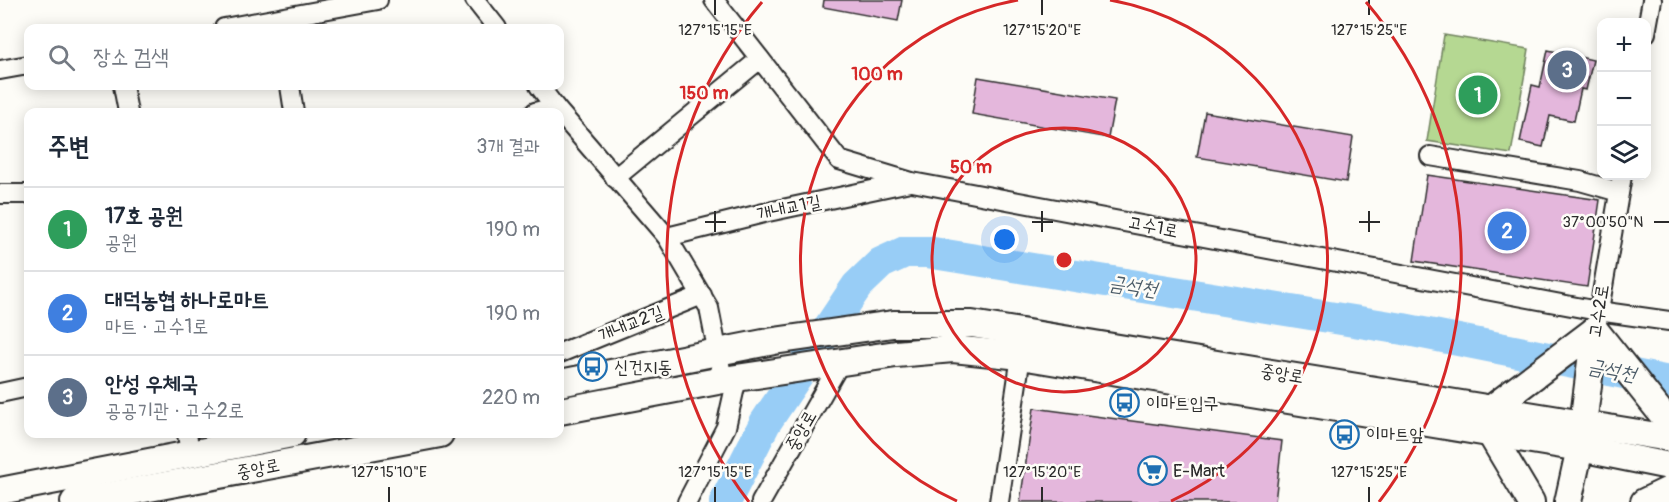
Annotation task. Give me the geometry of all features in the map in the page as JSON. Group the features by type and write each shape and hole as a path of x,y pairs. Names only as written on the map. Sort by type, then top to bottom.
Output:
{"main road":[{"path":"1492,408 1597,320 1668,427"},
{"name":"고수2로","path":"1568,502 1580,448 1597,320"},
{"name":"중앙로","path":"718,353 774,341 893,324 972,324 1492,408 1584,412 1668,427"},
{"name":"중앙로","path":"840,363 953,349 1021,356 1580,448 1669,466"},
{"path":"564,382 718,353"},
{"path":"564,410 730,379 840,363"},
{"path":"1490,434 1531,502"},
{"name":"중앙로","path":"0,491 188,443 246,438"},
{"name":"중앙로","path":"74,502 358,441 393,438"},
{"path":"1644,502 1669,490"}],"street":[{"path":"279,23 378,0"},
{"path":"475,0 494,24"},
{"name":"고수1로","path":"714,0 840,160 912,182 1597,320 1669,321"},
{"path":"1649,18 1652,0"},
{"path":"615,178 760,59"},
{"path":"0,70 24,66"},
{"path":"124,90 127,108"},
{"path":"291,90 293,108"},
{"path":"542,90 555,107 551,108"},
{"path":"564,118 666,237 709,308 718,353 730,379 726,427 687,502"},
{"path":"1430,156 1580,181 1621,184"},
{"name":"개내교1길","path":"666,237 768,212 912,182"},
{"name":"고수2로","path":"1597,320 1621,184"},
{"path":"0,194 24,194"},
{"name":"개내교2길","path":"564,351 702,295"},
{"path":"999,502 1021,356"},
{"name":"중앙로","path":"760,502 840,363"},
{"path":"0,393 24,388"}],"green space":[{"path":"1444,35 1529,49 1511,154 1427,141"}],"building":[{"path":"824,0 902,0 898,21 823,7"},
{"path":"1548,50 1593,60 1586,90 1581,89 1574,121 1550,116 1543,147 1520,142 1532,85 1540,87"},
{"path":"978,77 1115,100 1108,138 972,114"},
{"path":"1205,112 1353,137 1346,182 1197,157"},
{"path":"1427,175 1600,200 1587,287 1414,261"},
{"name":"E-Mart","path":"1034,408 1282,441 1275,502 1020,502"}],"waterway":[{"name":"금석천","path":"725,502 765,423 857,286 881,263 905,252 927,252 1403,329 1669,382"}],"place":[{"name":"안성 우체국","path":"1567,70"},
{"name":"17호 공원","path":"1478,95"},
{"name":"대덕농협 하나로마트","path":"1507,231"},
{"name":"신건지동","path":"593,367"},
{"name":"이마트입구","path":"1125,403"},
{"name":"이마트앞","path":"1345,434"},
{"name":"E-Mart","path":"1152,471"}]}
